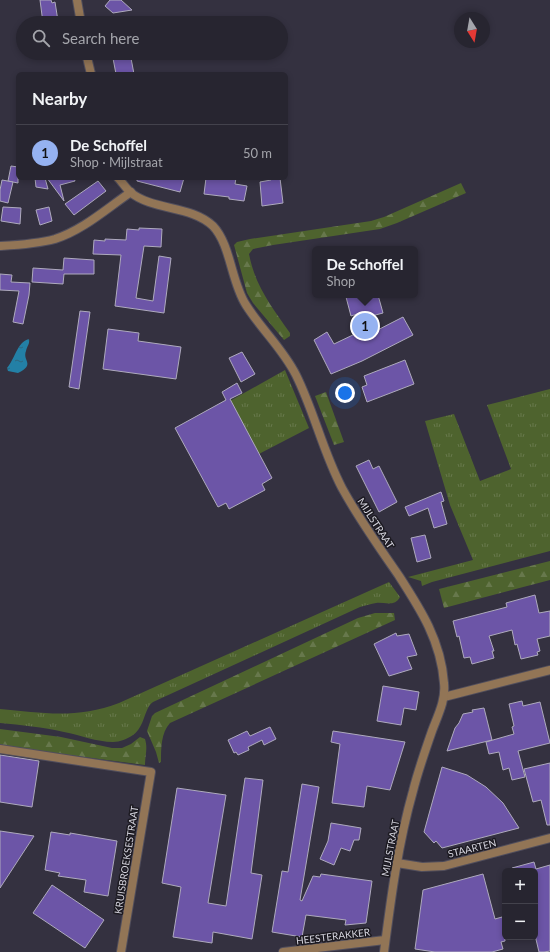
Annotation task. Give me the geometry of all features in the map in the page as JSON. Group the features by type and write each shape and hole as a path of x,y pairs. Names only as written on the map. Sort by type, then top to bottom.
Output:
{"street":[{"path":"77,0 80,16"},
{"path":"88,60 91,72"},
{"name":"MIJLSTRAAT","path":"120,180 130,192 151,203 196,215 213,226 220,235 238,292 253,315 283,353 296,376 331,466 342,488 429,625 438,652 444,682 444,697 413,791 397,863 384,952"},
{"path":"0,246 22,245 56,238 93,220 130,192"},
{"path":"444,697 550,670"},
{"name":"KRUISBROEKSESTRAAT","path":"0,749 151,772 121,952"},
{"name":"STAARTEN","path":"397,863 422,867 444,866 550,838"},
{"name":"HEESTERAKKER","path":"283,952 386,940"}],"green space":[{"path":"461,183 466,193 380,229 253,249 249,254 255,276 265,296 290,333 290,336 284,340 253,303 247,293 234,245 237,242 371,221 384,217"},
{"path":"285,370 309,428 249,459 221,406"},
{"path":"550,389 550,551 432,582 422,586 421,581 408,577 473,560 450,505 425,421 454,414 480,481 511,469 487,405"},
{"path":"326,392 344,442 334,445 315,396"},
{"path":"550,561 550,580 444,608 439,589"},
{"path":"389,582 400,597 395,602 376,603 360,607 153,702 150,705 137,732 123,740 113,742 101,741 48,729 0,723 0,709 60,714 89,711 119,703"},
{"path":"375,613 394,613 395,620 170,723 163,736 161,746 161,762 159,763 147,731 152,716 155,713 358,618"},
{"path":"0,729 61,737 112,748 122,748 131,744 140,737 145,739 146,743 145,765 0,746"}],"water":[{"path":"29,339 25,354 27,362 26,367 18,373 8,371 7,368 19,347"}],"building":[{"path":"40,0 51,0 52,3 55,2 57,16 42,16"},
{"path":"110,0 121,0 132,10 113,13 105,6"},
{"path":"113,60 131,60 134,72 116,72"},
{"path":"11,166 16,167 16,180 18,180 18,183 8,181"},
{"path":"2,180 13,182 8,203 0,201"},
{"path":"35,180 46,180 48,189 36,187"},
{"path":"48,180 75,180 60,185 64,201"},
{"path":"137,180 183,180 180,192"},
{"path":"206,180 236,180 235,184 247,186 244,201 229,199 229,197 204,194"},
{"path":"280,180 283,203 262,206 260,182"},
{"path":"98,181 106,191 74,215 65,204"},
{"path":"3,207 21,208 20,224 1,221"},
{"path":"49,207 52,221 40,225 36,210"},
{"path":"139,228 162,229 161,247 144,246 136,298 153,301 159,256 171,258 164,313 115,306 121,255 93,254 94,240 126,240 127,229 139,230"},
{"path":"64,258 94,260 94,274 64,274 63,284 32,282 33,268 63,270"},
{"path":"0,274 12,275 11,282 30,283 23,324 13,322 19,291 0,290"},
{"path":"346,298 379,298 383,313 364,318 363,312 351,316"},
{"path":"80,311 90,312 79,389 69,387"},
{"path":"403,317 413,335 362,361 331,374 314,340 327,332 334,344 357,333 360,339"},
{"path":"108,329 139,333 138,341 181,347 176,379 103,369"},
{"path":"242,352 255,374 241,382 229,358"},
{"path":"405,360 414,384 367,402 362,387 367,385 364,376"},
{"path":"237,383 242,393 230,399 272,478 262,484 265,490 229,509 226,503 218,507 175,428 226,400 222,392"},
{"path":"369,460 373,469 379,466 397,502 379,512 356,466"},
{"path":"441,492 444,501 441,502 447,524 434,528 428,508 409,516 405,507"},
{"path":"425,535 431,558 417,562 411,538"},
{"path":"535,595 539,613 550,611 550,636 537,639 540,651 537,652 538,655 521,659 517,644 515,645 512,630 489,636 494,651 492,651 494,658 472,664 470,657 464,658 459,636 457,637 453,621 507,607 506,603"},
{"path":"396,633 397,636 409,634 417,655 407,657 412,669 389,676 374,644"},
{"path":"383,686 419,692 416,710 404,708 401,725 377,721"},
{"path":"522,701 523,706 540,702 550,743 518,751 525,777 512,780 509,768 503,770 499,752 489,754 486,742 514,734 512,727 514,726 509,704"},
{"path":"484,708 492,740 447,751 455,728 463,714 473,712 472,710"},
{"path":"270,727 276,739 264,745 262,740 248,747 249,750 238,755 236,752 234,753 228,740 247,731 250,736"},
{"path":"333,731 405,742 390,790 367,786 364,807 332,803 340,744 331,742"},
{"path":"0,755 39,761 32,807 0,802"},
{"path":"550,763 550,825 547,825 541,800 533,802 524,769"},
{"path":"442,767 467,775 486,787 503,803 519,828 442,848 436,841 434,843 424,832"},
{"path":"245,778 263,780 251,873 262,875 252,939 213,932 212,943 173,937 181,887 162,883 177,788 226,795 208,903 226,906"},
{"path":"302,784 319,787 300,900 302,901 313,876 320,877 321,874 372,881 366,923 345,925 346,920 306,915 302,937 272,932 282,871 288,872"},
{"path":"331,823 361,828 359,840 354,840 350,851 341,848 334,865 320,859 328,841"},
{"path":"0,831 34,836 0,888"},
{"path":"51,832 70,835 70,833 117,841 108,896 84,892 86,880 58,876 60,873 45,870"},
{"path":"534,862 536,868 512,868"},
{"path":"550,865 550,951 539,952 536,940 538,940 538,868"},
{"path":"483,874 495,919 502,917 502,940 505,940 501,942 503,949 492,952 435,952 415,949 423,890"},
{"path":"52,885 104,920 85,948 33,913"}],"place":[{"name":"De Schoffel","path":"365,326"}]}
